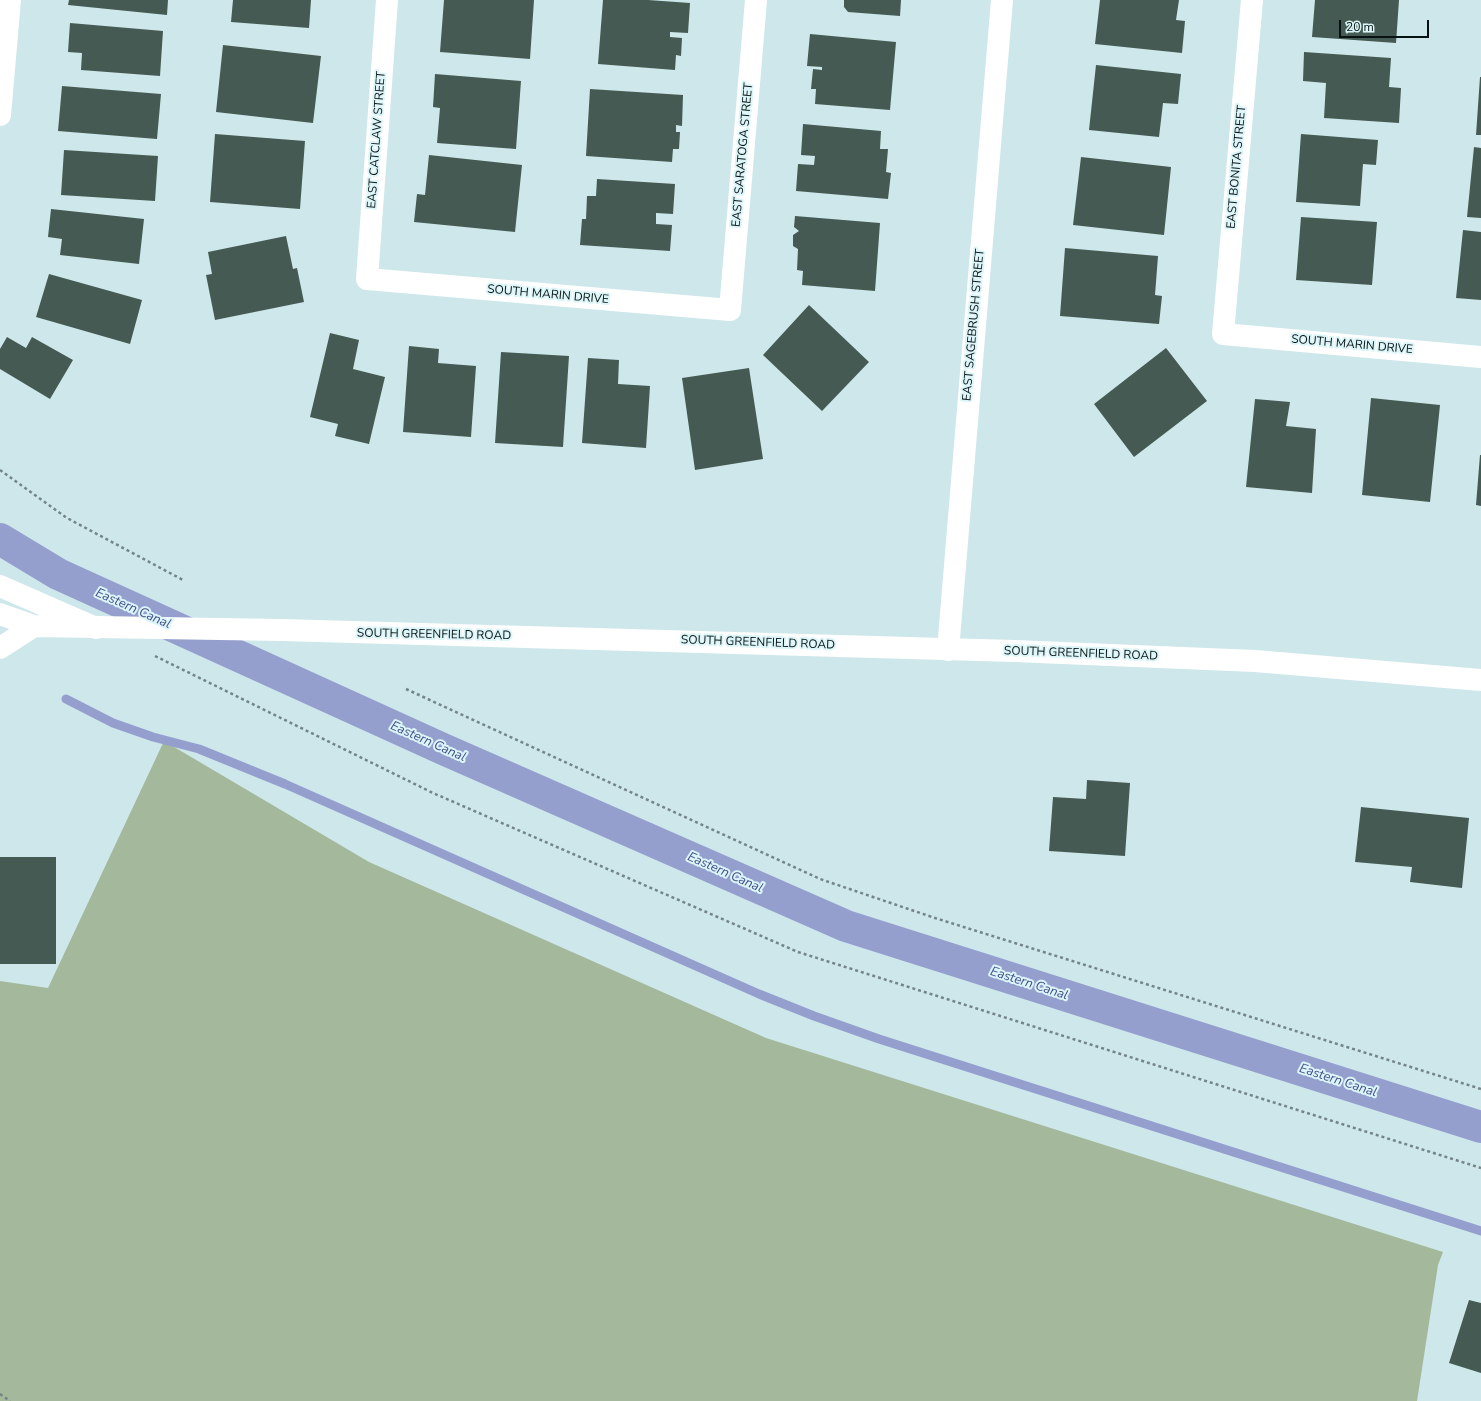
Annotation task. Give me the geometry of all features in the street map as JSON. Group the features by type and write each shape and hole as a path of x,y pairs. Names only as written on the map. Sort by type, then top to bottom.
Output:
{"street":[{"path":"0,115 10,0"},
{"name":"EAST CATCLAW STREET","path":"367,279 387,0"},
{"name":"EAST SARATOGA STREET","path":"730,310 756,0"},
{"name":"EAST SAGEBRUSH STREET","path":"948,650 1002,0"},
{"name":"EAST BONITA STREET","path":"1223,334 1252,0"},
{"name":"SOUTH MARIN DRIVE","path":"367,279 730,310"},
{"name":"SOUTH MARIN DRIVE","path":"1223,334 1481,357"},
{"path":"0,586 105,628"},
{"name":"SOUTH GREENFIELD ROAD","path":"0,614 34,626 282,630 735,642 1255,661 1481,680"},
{"path":"0,648 34,626"}],"path":[{"path":"0,470 67,518 183,580"},
{"path":"154,656 433,793 798,952 1481,1168"},
{"path":"406,689 820,879 935,918 1481,1089"},
{"path":"0,1394 10,1401"}],"green space":[{"path":"164,741 369,862 766,1038 1443,1252 1438,1265 1417,1401 0,1401 0,981 48,988"}],"building":[{"path":"69,0 168,0 167,15 68,5"},
{"path":"233,0 311,0 309,28 231,22"},
{"path":"444,0 534,0 530,59 440,52"},
{"path":"603,0 648,0 690,3 688,33 670,32 670,37 682,38 681,56 676,55 675,70 598,64"},
{"path":"844,0 901,0 900,16 848,12 844,7"},
{"path":"1100,0 1179,0 1176,20 1185,21 1182,53 1095,44"},
{"path":"1315,0 1399,0 1396,43 1312,37"},
{"path":"70,23 163,31 160,76 81,70 82,53 68,52"},
{"path":"810,34 896,42 890,110 815,104 816,89 811,89 813,69 822,70 822,67 807,66"},
{"path":"223,45 321,56 313,123 216,112"},
{"path":"1304,52 1391,58 1389,87 1401,88 1399,123 1324,118 1326,83 1303,81"},
{"path":"1096,65 1181,74 1178,104 1163,103 1159,137 1089,130"},
{"path":"435,74 521,81 516,149 437,143 440,108 433,107"},
{"path":"1480,77 1481,135 1476,135"},
{"path":"62,86 161,94 157,139 58,131"},
{"path":"590,89 683,95 682,126 676,125 676,132 680,132 679,149 673,149 672,162 586,156"},
{"path":"803,124 881,131 880,149 888,149 886,172 891,173 888,199 796,191 798,164 814,165 815,156 801,155"},
{"path":"215,134 305,141 300,209 210,202"},
{"path":"1301,134 1378,140 1376,165 1363,164 1360,206 1296,202"},
{"path":"1474,147 1481,148 1481,218 1467,217"},
{"path":"64,150 158,156 155,201 61,195"},
{"path":"429,155 522,165 515,232 414,222 417,194 425,195"},
{"path":"1081,157 1171,167 1164,235 1073,225"},
{"path":"597,179 675,184 673,214 656,213 656,224 672,225 670,251 580,245 582,219 586,219 587,196 596,196"},
{"path":"51,209 144,219 139,264 60,255 62,239 48,237"},
{"path":"795,216 880,223 875,291 802,285 803,271 797,270 798,249 793,246 793,235 799,231 794,227"},
{"path":"1301,217 1377,222 1372,285 1296,280"},
{"path":"1463,230 1481,232 1481,300 1456,298"},
{"path":"286,236 293,269 297,268 304,302 215,320 206,275 212,274 208,252"},
{"path":"1065,248 1158,256 1155,295 1162,296 1159,324 1060,316"},
{"path":"49,274 142,300 130,344 36,317"},
{"path":"809,305 869,362 822,411 763,355"},
{"path":"330,333 359,340 353,369 385,377 369,444 335,436 338,424 310,417"},
{"path":"7,337 26,348 32,337 73,360 50,399 0,369 0,349"},
{"path":"409,346 439,349 438,363 476,366 471,437 403,432"},
{"path":"1166,348 1207,401 1134,457 1094,404"},
{"path":"501,352 569,356 563,447 495,443"},
{"path":"588,358 619,360 618,384 650,386 646,448 582,443"},
{"path":"749,368 763,459 695,470 682,378"},
{"path":"1371,398 1440,405 1430,502 1362,495"},
{"path":"1255,399 1290,402 1286,426 1316,429 1312,493 1246,487"},
{"path":"1481,455 1481,506 1476,505"},
{"path":"1087,780 1130,783 1125,856 1049,851 1053,797 1086,799"},
{"path":"1361,807 1469,818 1462,888 1410,882 1412,867 1355,862"},
{"path":"0,857 56,857 56,964 0,964"},
{"path":"1469,1300 1481,1303 1481,1373 1449,1363"}],"waterway":[{"name":"Eastern Canal","path":"0,539 58,574 443,749 846,926 1481,1127"},
{"path":"66,699 113,723 153,737 199,749 285,784 759,994 814,1016 879,1039 1481,1231"}]}
